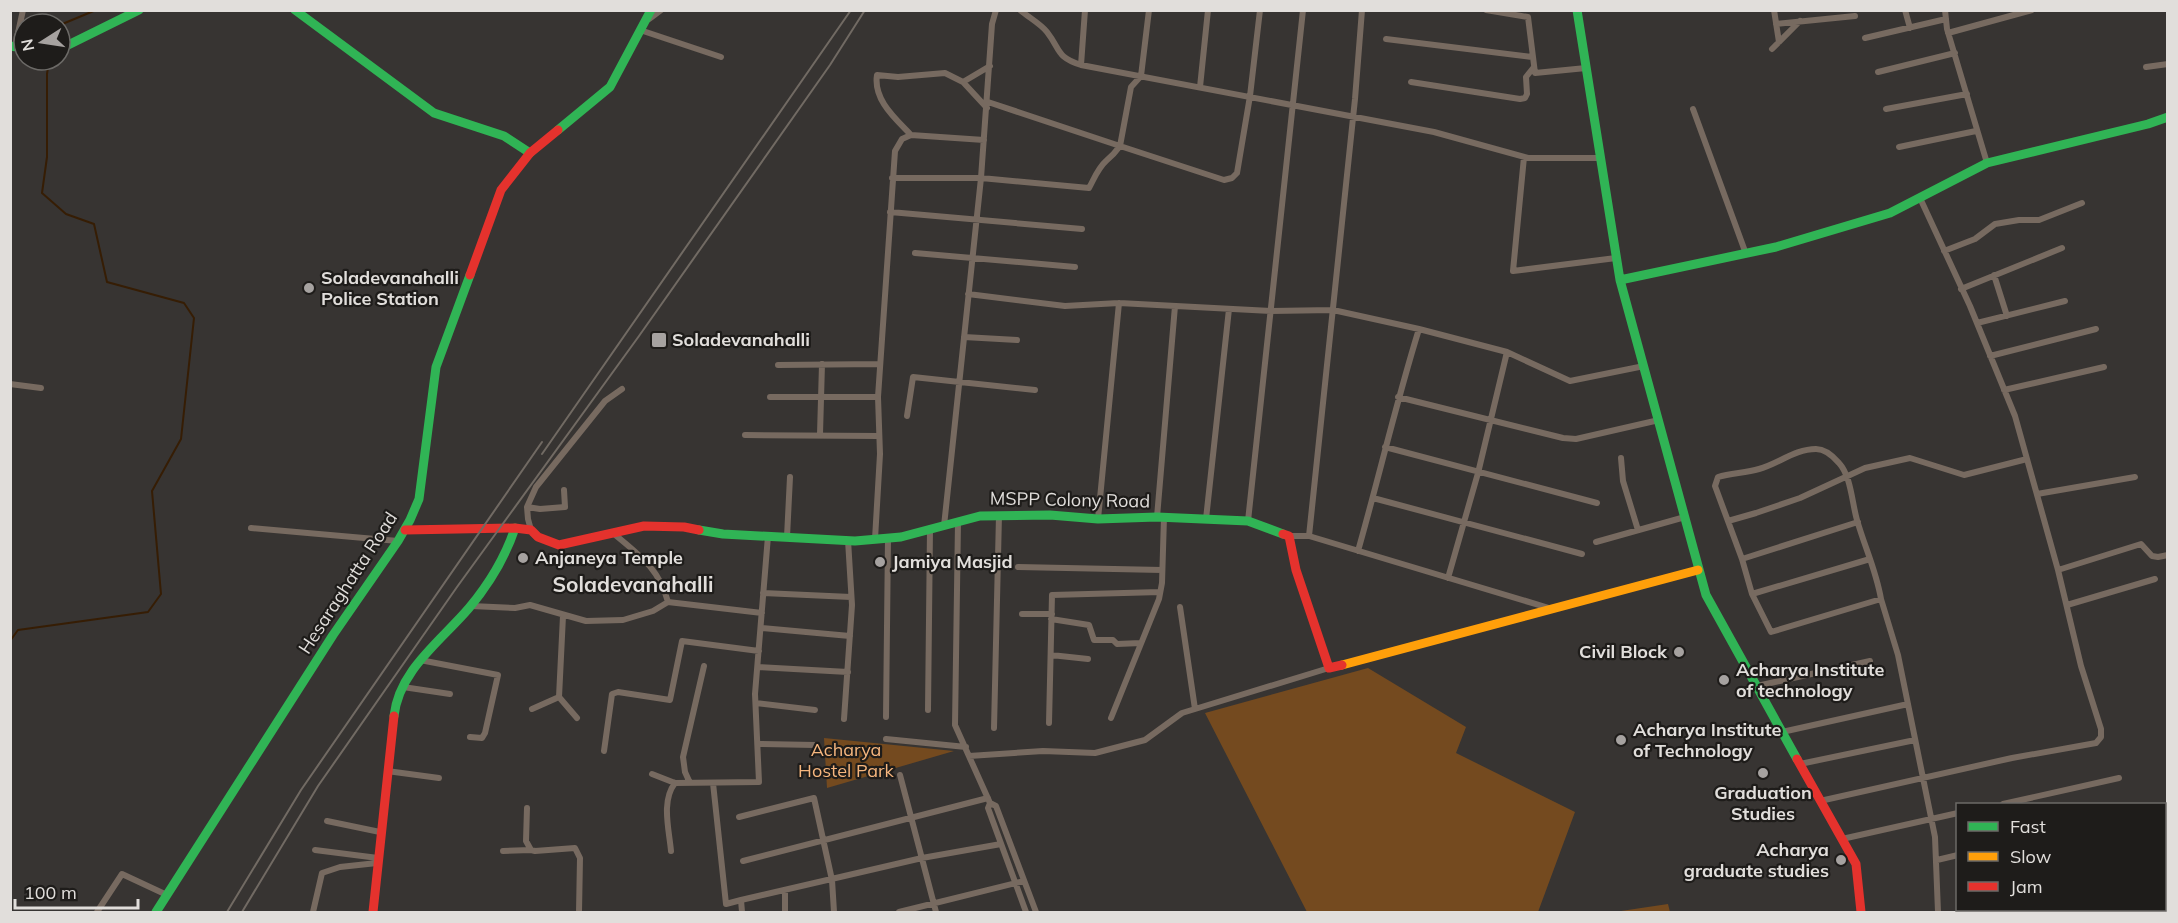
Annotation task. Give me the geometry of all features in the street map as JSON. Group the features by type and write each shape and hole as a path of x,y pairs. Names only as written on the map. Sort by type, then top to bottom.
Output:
{"street":[{"path":"72,43 139,10"},
{"path":"295,10 434,113 504,136 530,153"},
{"name":"Hesaraghatta Road","path":"156,912 333,635 405,530 419,499 435,367 501,190 530,153 610,87 651,10"},
{"path":"647,21 661,10"},
{"path":"944,526 981,178 992,24 996,10"},
{"path":"1020,10 1046,30 1061,55 1068,61 1081,65 1434,132 1524,157 1600,158"},
{"path":"1081,65 1085,10"},
{"path":"892,178 981,178 1089,188 1097,171 1120,146 1131,87 1141,76 1149,10"},
{"path":"1200,87 1208,10"},
{"path":"911,135 882,102 876,75 898,77 945,73 963,82 987,105 1224,180 1232,178 1237,173 1250,96 1260,10"},
{"path":"1248,521 1303,10"},
{"path":"1309,536 1362,10"},
{"path":"1486,10 1528,16 1535,73 1586,68"},
{"path":"1577,10 1620,280 1698,570 1706,594 1856,864 1862,912"},
{"path":"1774,10 1779,42"},
{"path":"1905,10 1910,28"},
{"path":"1945,10 1948,33 1987,163"},
{"path":"1948,33 2032,10"},
{"path":"1776,24 1856,16"},
{"path":"1865,38 1946,20"},
{"path":"1772,50 1801,21"},
{"path":"640,30 721,57"},
{"path":"1386,39 1533,57"},
{"path":"1878,72 1955,53"},
{"path":"2146,67 2168,64"},
{"path":"963,82 990,66"},
{"path":"1411,82 1520,99 1525,98 1526,77 1534,67"},
{"path":"1886,109 1967,94"},
{"path":"1693,109 1746,254"},
{"path":"1620,280 1776,248 1890,213 1987,163 2148,124 2168,117"},
{"path":"1899,147 1976,131"},
{"path":"875,539 879,436 878,397 895,151 902,139 911,135 984,140"},
{"path":"1524,157 1513,271 1617,258"},
{"path":"1820,801 2012,758 2096,743 2101,737 2101,729 2015,416 1977,323 1920,198"},
{"path":"1944,251 1975,238 1995,224 2038,220 2082,203"},
{"path":"890,212 1082,229"},
{"path":"1961,289 2062,248"},
{"path":"915,253 1076,267"},
{"path":"1994,276 2007,316"},
{"path":"968,294 1065,306 1119,303 1271,311 1333,310 1507,352 1570,381 1644,366"},
{"path":"1977,323 2065,301"},
{"path":"1098,519 1119,303"},
{"path":"1111,718 1160,592 1162,570 1160,517 1175,306"},
{"path":"1206,519 1229,309"},
{"path":"1358,551 1398,397 1419,329"},
{"path":"1990,356 2096,329"},
{"path":"964,337 1017,340"},
{"path":"1448,578 1478,473 1507,352"},
{"path":"778,364 880,364"},
{"path":"820,434 822,364"},
{"path":"2004,390 2104,367"},
{"path":"907,416 913,376 1035,390"},
{"path":"10,384 41,388"},
{"path":"531,530 527,507 536,487 605,401 622,389"},
{"path":"770,396 878,397"},
{"path":"1398,397 1563,438 1576,439 1659,420"},
{"path":"745,435 879,436"},
{"path":"1385,447 1597,503"},
{"path":"1881,599 1771,632 1752,594 1742,559 1715,486 1718,477 1760,469 1780,459 1815,449 1825,451 1840,464 1846,477 1857,522 1877,574 1881,599 1898,655 1932,818 1937,860 1938,912"},
{"path":"1621,458 1623,481 1638,530"},
{"path":"1728,521 1800,498 1865,468 1910,458 1964,475 2027,459"},
{"path":"787,537 790,477"},
{"path":"2037,494 2135,477"},
{"path":"527,507 540,509 565,507 564,490"},
{"path":"1373,498 1582,554"},
{"path":"994,728 999,515"},
{"name":"MSPP Colony Road","path":"405,530 515,528 531,530 538,537 559,545 644,526 684,527 723,534 848,540 902,537 980,516 999,515 1050,515 1098,519 1160,517 1248,521 1288,536 1309,536 1553,609"},
{"path":"1596,542 1685,517"},
{"path":"958,522 955,724 989,800 996,806 1036,912"},
{"path":"1742,559 1857,522"},
{"path":"250,528 398,541"},
{"path":"373,912 395,706 419,660 470,606 495,574 515,528"},
{"path":"928,710 930,529"},
{"path":"613,533 656,572 663,584 668,602"},
{"path":"652,774 675,783 759,782 756,703 768,536"},
{"path":"1288,536 1296,570 1329,668"},
{"path":"886,717 888,538"},
{"path":"844,719 851,597 848,540"},
{"path":"2058,570 2141,544 2152,556 2168,555"},
{"path":"1752,594 1870,559"},
{"path":"1018,567 1162,570"},
{"path":"969,756 1043,751 1095,753 1145,740 1182,713 1329,668 1698,570"},
{"path":"2067,605 2155,579"},
{"path":"1049,723 1052,596 1160,592"},
{"path":"764,593 851,597"},
{"path":"470,606 515,608 530,605 586,621 623,620 653,611 668,602 762,613"},
{"path":"1180,607 1195,710"},
{"path":"1022,614 1052,617 1089,625 1094,640 1113,640 1117,644 1141,643"},
{"path":"563,616 559,697 577,718"},
{"path":"761,628 850,636"},
{"path":"604,751 612,694 618,692 670,700 682,641 759,651"},
{"path":"1051,655 1088,660"},
{"path":"419,660 498,675 485,733 482,738 470,737"},
{"path":"1757,686 1870,661"},
{"path":"690,783 685,772 683,757 704,666"},
{"path":"758,667 848,672"},
{"path":"403,687 450,694"},
{"path":"532,710 559,697"},
{"path":"756,703 815,710"},
{"path":"1782,732 1908,704"},
{"path":"886,739 966,747"},
{"path":"1800,764 1915,740"},
{"path":"758,744 815,745"},
{"path":"387,771 439,778"},
{"path":"900,775 936,912"},
{"path":"2007,803 2119,778"},
{"path":"671,850 667,805 669,791 675,783"},
{"path":"713,783 726,904 922,858 1001,844"},
{"path":"739,817 813,798 832,880 834,912"},
{"path":"743,861 912,817 989,800"},
{"path":"989,800 988,808 1026,912"},
{"path":"526,808 526,841 531,850"},
{"path":"1842,839 1956,813"},
{"path":"327,821 380,832"},
{"path":"504,851 575,848 580,858 579,912"},
{"path":"315,850 377,860"},
{"path":"1937,860 1956,855"},
{"path":"313,912 320,880 326,871 377,860"},
{"path":"97,912 122,873 167,895"},
{"path":"899,912 1024,881"},
{"path":"785,890 785,912"},
{"path":"741,900 742,912"}],"green space":[{"path":"1368,668 1466,727 1456,753 1575,812 1538,912 1307,912 1205,713"},
{"name":"Acharya Hostel Park","path":"824,738 954,751 827,788"},
{"path":"1668,904 1670,912 1621,912 1621,911"}],"waterway":[{"path":"72,20 96,10"},
{"path":"10,641 18,630 148,612 161,594 152,491 181,439 194,318 184,303 107,282 94,224 66,214 42,193 47,157 47,72"}],"railway":[{"path":"542,454 851,10"},
{"path":"242,912 318,786 457,587 639,336 830,65 865,10"},
{"path":"227,912 301,790 542,442"}],"traffic: fast":[{"path":"72,43 139,10"},
{"path":"295,10 434,113 504,136 530,153"},
{"path":"558,130 610,87 651,10"},
{"path":"1577,10 1620,280 1706,595 1797,759"},
{"path":"1620,280 1776,247 1890,213 1987,163 2148,124 2168,117"},
{"path":"156,912 333,635 410,520 419,499 436,367 470,275"},
{"path":"699,530 723,534 855,541 901,537 980,516 1050,515 1098,519 1157,517 1248,521 1283,534"},
{"path":"394,716 404,684 413,670 483,590 496,570 515,528"}],"traffic: slow":[{"path":"1342,665 1698,570"}],"traffic: jam":[{"path":"470,275 501,190 530,153 558,130"},
{"path":"405,530 515,528 531,530 538,537 559,545 644,526 684,527 699,530"},
{"path":"1283,534 1289,536 1296,570 1329,668 1342,665"},
{"path":"373,912 394,716"},
{"path":"1797,759 1856,864 1861,912"}],"place":[{"name":"Soladevanahalli Police Station","path":"309,288"},
{"name":"Soladevanahalli","path":"659,340"},
{"name":"Anjaneya Temple","path":"523,558"},
{"name":"Jamiya Masjid","path":"880,562"},
{"name":"Civil Block","path":"1679,652"},
{"name":"Acharya Institute of technology","path":"1724,680"},
{"name":"Acharya Institute of Technology","path":"1621,740"},
{"name":"Graduation Studies","path":"1763,773"},
{"name":"Acharya graduate studies","path":"1841,860"}],"district":[{"name":"Soladevanahalli","path":"633,585"}]}
